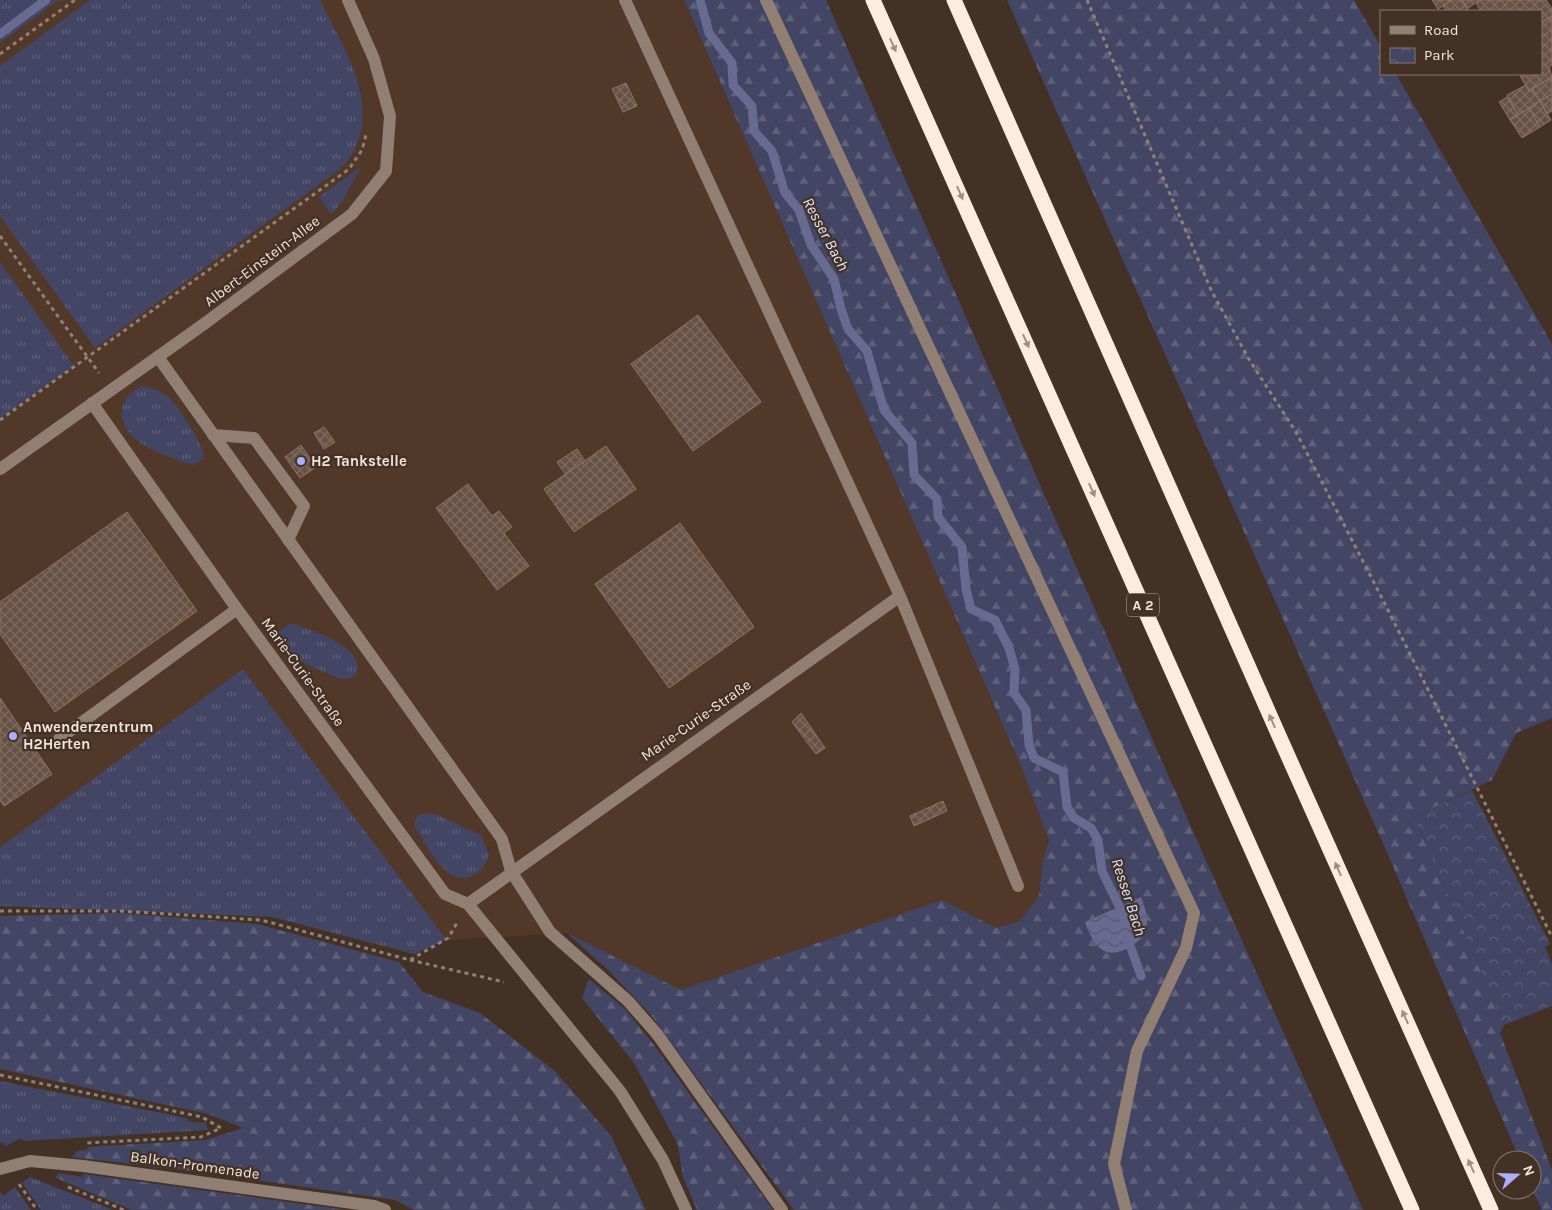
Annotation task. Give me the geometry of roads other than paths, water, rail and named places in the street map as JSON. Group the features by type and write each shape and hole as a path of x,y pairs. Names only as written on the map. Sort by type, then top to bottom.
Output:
{"highway":[{"name":"A 2","path":"874,0 1412,1210"},
{"path":"954,0 1491,1210"}],"street":[{"name":"Albert-Einstein-Allee","path":"0,469 158,358 352,214 386,171 390,116 374,59 348,0"},
{"path":"625,0 900,596 1018,886"},
{"path":"766,0 1194,914 1186,948 1137,1051 1114,1164 1126,1210"},
{"path":"158,358 502,839 511,871 550,932 628,1001 657,1034 782,1210"},
{"name":"Marie-Curie-Straße","path":"92,403 237,609 445,894 468,904 511,871 900,596"},
{"path":"213,435 254,438 304,506 288,540"},
{"path":"59,739 237,609"},
{"path":"468,904 620,1091 664,1160 686,1210"},
{"name":"Balkon-Promenade","path":"0,1169 30,1161 83,1166 374,1206 385,1210"}],"water":[{"path":"1141,897 1147,921 1144,934 1140,939 1118,952 1110,953 1099,948 1085,922"}],"waterway":[{"path":"0,34 46,0"},
{"name":"Resser Bach","path":"700,0 709,33 732,63 733,85 752,106 754,131 772,151 785,193 799,210 811,245 834,279 848,329 867,351 884,410 912,443 914,475 937,499 938,517 962,547 966,589 971,609 995,620 1009,648 1015,669 1014,693 1026,710 1029,745 1034,758 1063,772 1067,807 1074,818 1091,828 1098,840 1102,871 1120,908 1123,919"},
{"name":"Resser Bach","path":"1127,937 1141,976"}],"place":[{"name":"H2 Tankstelle","path":"301,461"},
{"name":"Anwenderzentrum H2Herten","path":"13,736"}]}
